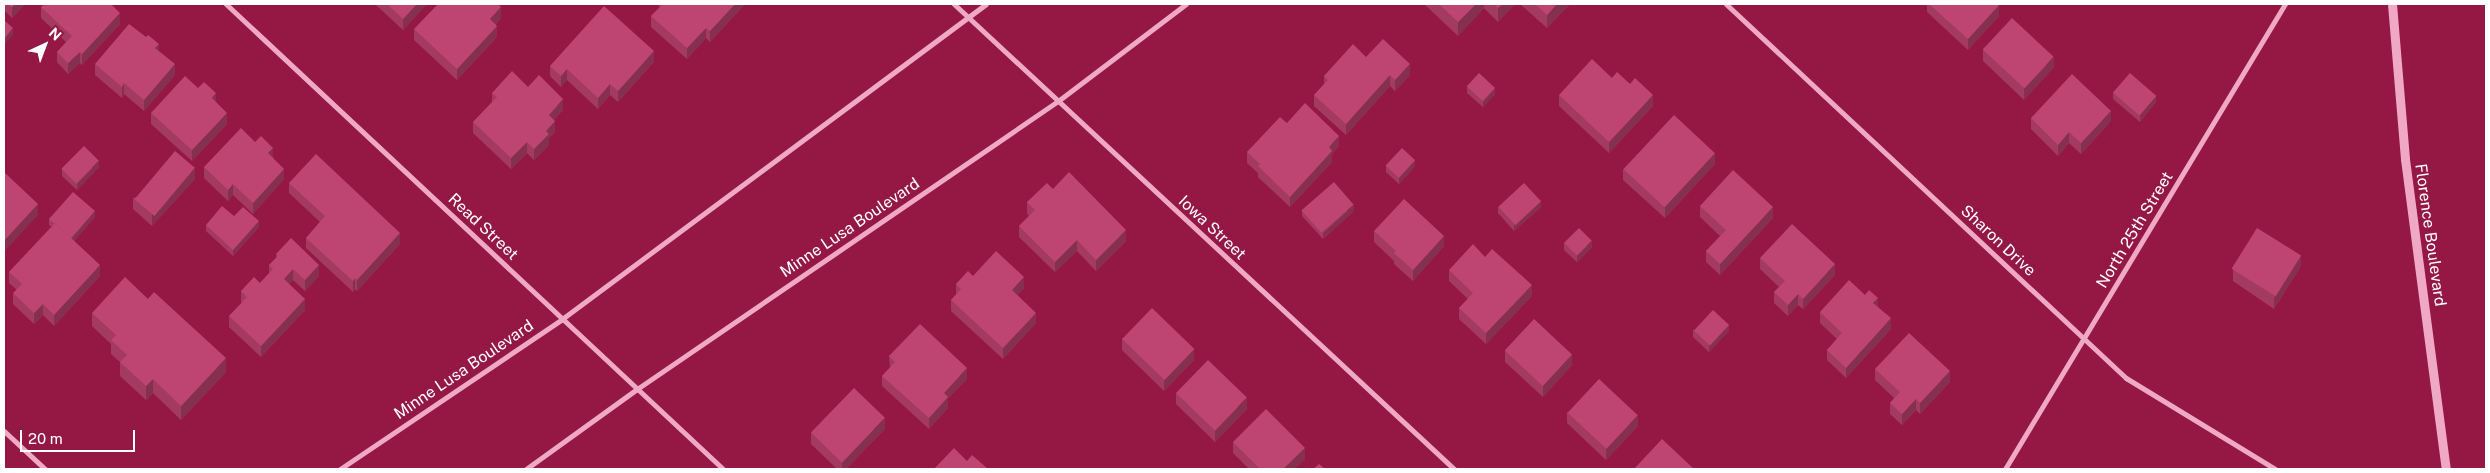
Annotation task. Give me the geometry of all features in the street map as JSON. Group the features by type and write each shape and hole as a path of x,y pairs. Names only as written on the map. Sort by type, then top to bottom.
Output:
{"street":[{"name":"Read Street","path":"226,4 723,469"},
{"name":"Iowa Street","path":"954,4 1454,469"},
{"name":"Minne Lusa Boulevard","path":"340,469 562,319 986,4"},
{"name":"Minne Lusa Boulevard","path":"526,469 637,389 1058,102 1186,4"},
{"name":"Sharon Drive","path":"1726,4 2126,378 2275,469"},
{"name":"North 25th Street","path":"2005,469 2285,4"},
{"name":"Florence Boulevard","path":"2392,4 2405,159 2446,469"},
{"path":"4,431 45,469"}],"building":[{"path":"45,4 111,4 120,13 82,54 80,52 68,63 57,52 72,36 41,7"},
{"path":"387,4 417,4 403,19"},
{"path":"438,4 498,4 501,7 490,19 497,26 457,69 414,29"},
{"path":"663,4 735,4 710,31 706,28 687,48 651,16"},
{"path":"1439,4 1476,4 1458,22"},
{"path":"1494,4 1502,4 1498,8"},
{"path":"1535,4 1557,4 1547,15"},
{"path":"1929,4 1998,4 1999,5 1968,39"},
{"path":"604,6 654,51 618,91 610,84 598,98 567,69 561,76 550,66"},
{"path":"2012,18 2054,57 2024,88 1983,49"},
{"path":"4,20 13,28 4,39"},
{"path":"129,24 159,44 155,48 175,64 144,100 124,83 122,87 95,64"},
{"path":"1383,39 1410,64 1395,80 1390,75 1346,124 1314,95 1328,80 1324,76 1353,44 1366,57"},
{"path":"1592,59 1612,78 1617,72 1630,84 1635,78 1653,95 1609,142 1559,95"},
{"path":"512,71 528,87 539,75 563,99 549,115 555,121 546,131 549,134 534,149 527,142 511,158 473,122 497,97 492,93"},
{"path":"1479,73 1495,88 1483,101 1467,86"},
{"path":"2130,73 2156,96 2139,116 2113,93"},
{"path":"2072,74 2111,111 2081,143 2069,132 2058,145 2031,118"},
{"path":"185,76 198,88 204,82 216,93 212,98 227,113 192,150 151,113"},
{"path":"1305,103 1339,136 1329,147 1332,151 1290,197 1258,166 1260,164 1247,152 1280,117 1287,123"},
{"path":"1674,115 1715,153 1664,207 1624,169"},
{"path":"241,128 255,142 261,136 273,148 268,153 284,169 253,203 233,184 228,190 204,167"},
{"path":"84,146 99,161 76,183 61,169"},
{"path":"1402,148 1415,160 1399,178 1386,166"},
{"path":"175,151 195,168 154,216 135,199"},
{"path":"316,154 400,233 357,280 355,278 353,281 306,238 325,216 289,183"},
{"path":"1733,170 1773,207 1720,264 1706,251 1726,230 1700,206"},
{"path":"4,172 38,204 4,241"},
{"path":"1069,172 1126,230 1096,260 1077,240 1055,262 1019,226 1035,210 1027,202 1047,183 1053,189"},
{"path":"1334,182 1354,205 1321,233 1302,210"},
{"path":"1524,183 1541,201 1515,225 1498,207"},
{"path":"73,192 95,211 71,238 49,219"},
{"path":"1404,199 1444,236 1413,270 1374,231"},
{"path":"222,206 234,216 243,207 259,221 233,250 206,225"},
{"path":"55,223 100,265 54,315 43,304 34,313 13,293 22,284 9,272"},
{"path":"1792,224 1835,264 1803,299 1798,294 1788,305 1774,292 1785,281 1760,258"},
{"path":"1579,228 1592,241 1577,256 1564,243"},
{"path":"2257,228 2301,256 2276,296 2232,269"},
{"path":"291,238 319,265 305,280 293,269 284,279 305,299 261,346 229,316 247,297 241,291 254,277 260,283 273,269 269,265 278,256 276,254"},
{"path":"1473,244 1485,257 1492,249 1532,285 1486,333 1459,308 1473,293 1449,270"},
{"path":"996,251 1024,277 1012,290 1036,313 1003,348 951,300 961,289 956,284 968,271 973,276"},
{"path":"125,277 148,299 154,292 226,358 181,406 153,379 146,386 120,362 127,355 111,340 116,335 92,313"},
{"path":"1849,280 1865,295 1869,290 1878,298 1873,303 1891,318 1846,368 1827,350 1842,333 1820,312"},
{"path":"1152,308 1194,349 1165,380 1122,339"},
{"path":"1713,310 1729,325 1710,345 1694,330"},
{"path":"1534,319 1572,354 1543,386 1505,350"},
{"path":"920,324 967,368 944,393 948,397 929,418 882,376 895,362 889,356"},
{"path":"1909,333 1950,371 1920,403 1916,399 1902,414 1890,403 1900,392 1875,369"},
{"path":"1208,360 1247,398 1215,431 1176,393"},
{"path":"1599,379 1638,415 1606,449 1568,413"},
{"path":"854,388 885,418 842,462 811,433"},
{"path":"1266,409 1305,448 1283,469 1260,469 1233,442"},
{"path":"1662,439 1694,469 1634,469"},
{"path":"954,448 967,461 972,455 988,469 934,469"},
{"path":"1319,464 1325,469 1313,469"}]}
